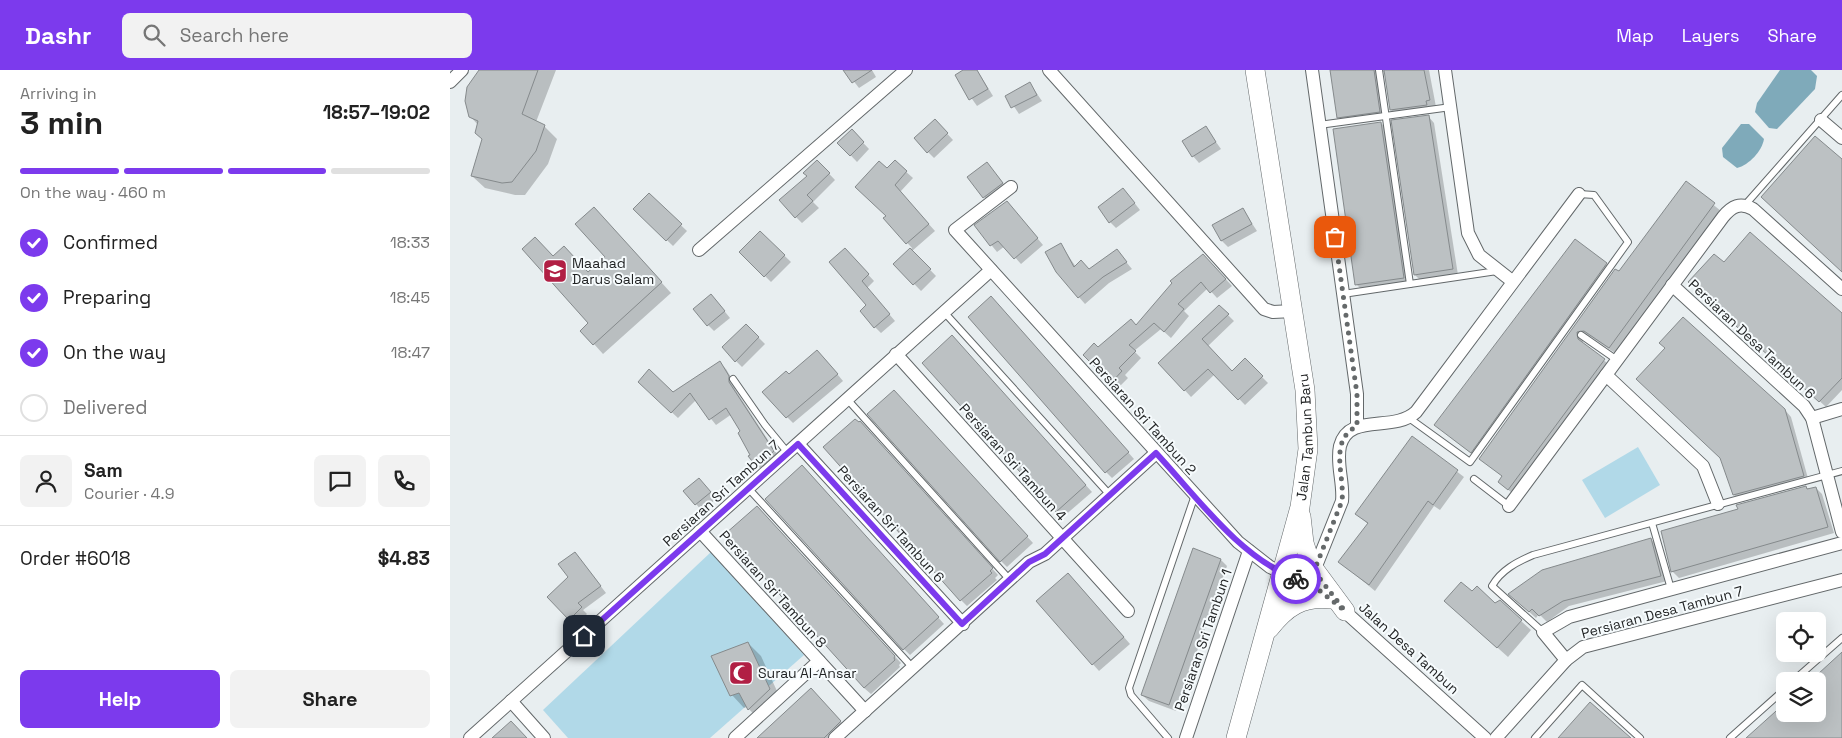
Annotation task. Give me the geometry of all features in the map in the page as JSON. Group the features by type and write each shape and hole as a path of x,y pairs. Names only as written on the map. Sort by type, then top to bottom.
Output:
{"main road":[{"name":"Jalan Tambun Baru","path":"1236,738 1300,507 1306,474 1307,421 1293,311 1255,70"},
{"path":"1300,507 1307,556 1314,571 1338,605"},
{"path":"1264,634 1283,611 1296,603 1311,598 1338,605"}],"street":[{"path":"450,82 462,70"},
{"path":"699,250 906,70"},
{"path":"1049,70 1252,297 1264,308 1273,312 1293,311"},
{"path":"1312,70 1357,394 1357,426"},
{"path":"1445,70 1468,233 1479,255 1512,281"},
{"path":"1821,120 1842,138"},
{"name":"Persiaran Sri Tambun 2","path":"1011,187 955,230 1195,495 1249,551 1282,573"},
{"path":"1314,571 1342,501 1343,489 1339,456 1344,436 1357,426 1392,423 1409,418 1579,194"},
{"path":"1510,506 1728,211 1734,207 1745,205 1761,216 1842,288"},
{"name":"Persiaran Sri Tambun 7","path":"470,738 991,270"},
{"name":"Persiaran Desa Tambun 6","path":"1672,286 1794,395 1812,418 1842,532"},
{"name":"Persiaran Sri Tambun 4","path":"896,354 1128,611"},
{"path":"1606,375 1703,466 1718,504"},
{"path":"1812,418 1842,409"},
{"name":"Persiaran Sri Tambun 6","path":"798,444 962,624"},
{"path":"835,738 1029,562 1045,554 1156,453"},
{"name":"Persiaran Sri Tambun 8","path":"700,531 865,711"},
{"name":"Persiaran Desa Tambun 7","path":"1543,632 1569,617 1842,543"},
{"name":"Persiaran Sri Tambun 1","path":"1186,738 1249,551"},
{"name":"Jalan Desa Tambun","path":"1282,573 1308,585 1338,605 1485,738"},
{"name":"Persiaran Desa Tambun 7","path":"1496,738 1566,660 1583,647 1842,580"},
{"path":"1543,632 1566,660"},
{"path":"735,738 819,661"},
{"path":"511,701 544,738"}],"lane":[{"path":"1379,70 1410,284"},
{"path":"1745,205 1842,95"},
{"path":"1319,124 1450,107"},
{"path":"1409,418 1470,462 1628,242 1594,195 1579,194"},
{"path":"1343,294 1498,271"},
{"path":"944,312 1110,495"},
{"path":"1581,335 1617,360"},
{"path":"733,379 765,425 788,453"},
{"path":"847,400 1010,580"},
{"path":"1543,632 1492,586 1512,564 1533,555 1842,471"},
{"path":"1474,479 1510,506"},
{"path":"748,488 913,668"},
{"path":"1168,738 1131,696 1129,688 1195,495"},
{"path":"1652,522 1671,589"},
{"path":"1803,672 1842,638"},
{"path":"1534,738 1582,685 1640,738"},
{"path":"1730,738 1776,697"}],"shaded area":[{"path":"1780,70 1811,70 1817,76 1815,89 1777,129 1769,128 1755,112 1757,103"},
{"path":"1741,124 1749,124 1764,139 1761,148 1754,157 1746,164 1737,168 1723,157 1722,148"},
{"path":"1638,447 1660,485 1605,518 1582,480"},
{"path":"711,552 804,655 710,738 568,738 543,710"}],"building":[{"path":"479,70 538,70 522,114 545,125 536,151 512,182 502,183 471,176 482,139 475,133 478,121 469,117 465,101 467,87"},
{"path":"843,70 872,70 852,83"},
{"path":"963,70 977,70 988,89 969,100 955,75"},
{"path":"1330,70 1374,70 1380,112 1337,118"},
{"path":"1384,70 1424,70 1430,100 1426,101 1427,105 1390,110"},
{"path":"1030,82 1037,95 1011,108 1005,96"},
{"path":"1429,115 1453,269 1414,275 1391,120"},
{"path":"935,119 948,133 927,153 914,138"},
{"path":"1381,122 1404,278 1355,285 1333,129"},
{"path":"1206,126 1216,142 1192,157 1182,141"},
{"path":"852,129 864,142 850,156 837,143"},
{"path":"1815,136 1842,159 1842,272 1761,197"},
{"path":"817,160 830,173 807,195 813,201 795,218 779,200 807,176 803,173"},
{"path":"895,160 907,171 895,185 929,224 906,244 883,218 886,216 855,187 879,161 887,168"},
{"path":"987,162 1003,183 983,198 967,177"},
{"path":"1686,181 1715,203 1609,348 1584,331 1577,332 1578,339 1605,359 1508,490 1498,482 1502,476 1479,459 1615,269 1619,271"},
{"path":"1123,188 1135,203 1109,223 1098,207"},
{"path":"649,193 682,224 666,241 633,209"},
{"path":"1007,201 1038,238 1014,259 998,241 990,246 974,225"},
{"path":"594,207 662,282 593,345 580,331 588,323 522,249 535,237 553,256 564,246 588,272 605,257 575,224"},
{"path":"1243,208 1252,224 1221,241 1212,225"},
{"path":"760,231 785,255 764,277 739,252"},
{"path":"1750,232 1842,313 1842,378 1819,402 1688,282 1714,254 1724,262"},
{"path":"1575,239 1607,263 1471,453 1434,425"},
{"path":"1061,243 1074,267 1081,260 1089,269 1117,249 1127,262 1103,277 1078,298 1056,272 1045,252"},
{"path":"845,248 869,274 862,281 890,314 874,328 860,311 866,305 829,262"},
{"path":"910,248 931,269 913,285 893,264"},
{"path":"1203,254 1226,279 1210,293 1201,282 1178,304 1184,309 1164,332 1154,323 1129,345 1136,351 1119,368 1122,371 1111,383 1083,355 1094,343 1098,347 1131,319 1136,325 1172,283 1170,281"},
{"path":"711,294 725,311 707,326 693,309"},
{"path":"991,296 1129,452 1105,473 968,317"},
{"path":"1219,305 1229,314 1202,339 1232,371 1245,358 1263,376 1238,400 1208,369 1184,391 1158,363"},
{"path":"1683,317 1785,409 1804,476 1733,495 1720,458 1636,379 1665,348 1659,343"},
{"path":"746,324 759,337 735,362 722,347"},
{"path":"952,335 1086,485 1056,512 922,363"},
{"path":"817,350 838,374 786,418 762,392 786,371 789,374"},
{"path":"720,361 729,376 729,382 774,451 756,466 748,456 750,455 738,433 740,431 726,408 709,420 690,393 671,413 638,382 649,369 673,392"},
{"path":"894,390 1028,536 1000,562 867,414"},
{"path":"855,419 860,421 993,568 990,571 992,573 960,601 823,447"},
{"path":"1412,436 1458,470 1433,505 1428,501 1369,585 1338,562 1368,523 1355,514"},
{"path":"802,465 939,617 903,650 765,499"},
{"path":"699,478 711,492 695,505 683,491"},
{"path":"1806,486 1807,489 1816,487 1828,527 1671,572 1661,531 1738,509 1736,505"},
{"path":"757,506 895,656 895,660 864,688 725,534"},
{"path":"1651,538 1661,576 1563,601 1539,616 1532,609 1529,612 1508,594 1542,570"},
{"path":"1193,548 1221,559 1169,705 1141,695"},
{"path":"575,552 601,586 578,603 582,607 569,620 547,597 568,577 558,564"},
{"path":"1068,573 1124,637 1092,665 1036,601"},
{"path":"1461,582 1472,591 1477,586 1495,603 1500,600 1522,620 1497,648 1444,601"},
{"name":"Surau Al-Ansar","path":"748,642 770,689 748,710 739,693 730,696 711,656"},
{"path":"1842,652 1842,738 1746,738 1776,711 1776,722 1826,722 1826,672 1820,672"},
{"path":"811,688 841,721 824,738 757,738"},
{"path":"1590,702 1631,738 1558,738"},
{"path":"511,721 527,738 492,738"}],"way so far":[{"path":"1296,579 1320,591 1345,611 1314,571 1342,501 1340,446 1344,436 1357,426 1357,394 1335,237"}],"place":[{"name":"Maahad Darus Salam","path":"555,271"},
{"name":"Surau Al-Ansar","path":"741,673"}],"route":[{"path":"584,636 798,444 962,624 1029,562 1045,554 1156,453 1238,542 1270,567 1296,579"}]}
